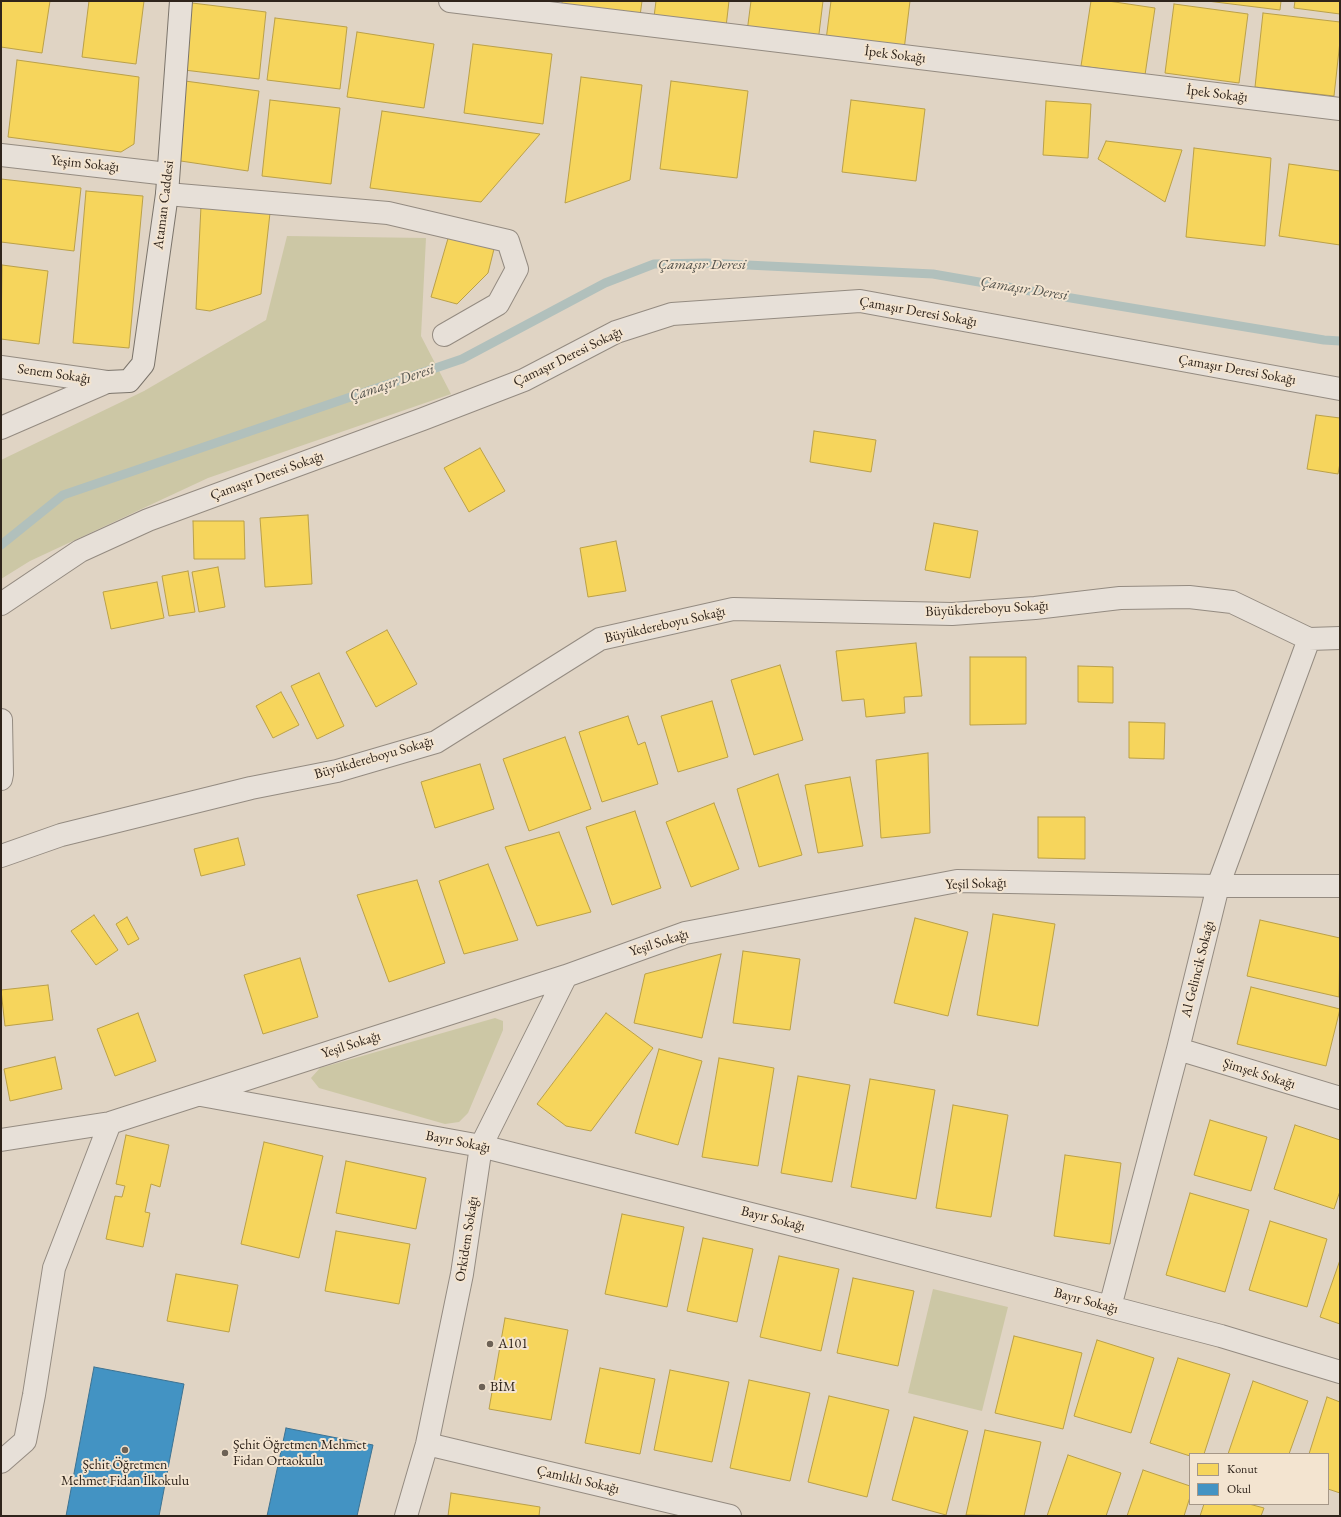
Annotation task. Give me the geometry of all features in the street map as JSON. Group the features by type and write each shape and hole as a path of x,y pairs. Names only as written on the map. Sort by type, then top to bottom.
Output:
{"street":[{"name":"Ataman Caddesi","path":"107,382 129,381 142,364 167,184 181,1"},
{"name":"İpek Sokağı","path":"450,1 1340,109"},
{"name":"Yeşim Sokağı","path":"1,154 167,184 388,213 508,241 517,269 498,304 444,336"},
{"name":"Çamaşır Deresi Sokağı","path":"1,604 80,551 148,520 423,419 524,380 616,332 672,314 860,301 1340,388"},
{"name":"Senem Sokağı","path":"1,367 107,382"},
{"path":"1,428 107,382"},
{"name":"Büyükdereboyu Sokağı","path":"1,856 61,835 251,788 337,771 436,742 600,639 733,609 952,614 1035,608 1120,598 1189,597 1232,602 1309,639 1340,638"},
{"name":"Al Gelincik Sokağı","path":"1110,1307 1178,1049 1218,886 1309,639"},
{"path":"1,720 1,779"},
{"name":"Yeşil Sokağı","path":"1,1140 110,1123 566,976 685,933 957,881 1218,886 1340,886"},
{"name":"Orkidem Sokağı","path":"406,1516 427,1444 462,1274 481,1146 566,976"},
{"name":"Şimşek Sokağı","path":"1178,1049 1340,1098"},
{"name":"Bayır Sokağı","path":"199,1094 481,1146 822,1232 1221,1336 1340,1372"},
{"path":"1,1462 26,1441 54,1268 110,1123"},
{"name":"Çamlıklı Sokağı","path":"427,1444 730,1516"}],"shaded area":[{"path":"287,236 426,238 421,336 451,394 208,478 30,561 1,579 1,460 144,391 266,320"},
{"path":"495,1018 503,1021 503,1030 468,1113 459,1122 445,1124 319,1088 311,1078 320,1068"},
{"path":"933,1289 1008,1307 982,1411 908,1393"}],"building: Konut":[{"path":"1,1 50,1 42,53 1,47"},
{"path":"89,1 144,1 136,64 82,57"},
{"path":"562,1 642,1 640,16 562,5"},
{"path":"656,1 729,1 726,27 654,17"},
{"path":"751,1 823,1 818,42 747,32"},
{"path":"831,1 910,1 904,50 826,40"},
{"path":"1091,1 1108,1 1155,8 1145,75 1081,66"},
{"path":"1207,1 1281,1 1280,10"},
{"path":"1295,1 1340,1 1340,14 1294,8"},
{"path":"192,3 266,12 259,79 184,70"},
{"path":"1174,4 1248,14 1239,83 1165,73"},
{"path":"1263,13 1340,22 1340,41 1334,96 1255,87"},
{"path":"275,18 347,27 340,89 267,80"},
{"path":"357,32 434,44 424,108 347,97"},
{"path":"473,44 552,54 543,124 464,113"},
{"path":"17,60 139,77 134,144 121,152 8,137"},
{"path":"581,77 642,85 630,180 565,203"},
{"path":"185,81 259,91 248,171 174,160"},
{"path":"671,81 748,91 737,178 660,169"},
{"path":"270,100 340,108 331,184 262,176"},
{"path":"851,100 925,109 916,181 842,172"},
{"path":"1046,101 1091,104 1088,158 1043,155"},
{"path":"382,111 540,134 481,202 370,188"},
{"path":"1106,141 1182,150 1165,202 1098,159"},
{"path":"1194,148 1271,158 1265,246 1186,237"},
{"path":"1289,164 1340,171 1340,245 1279,236"},
{"path":"1,179 81,188 74,251 1,242"},
{"path":"86,191 143,196 129,348 73,343"},
{"path":"201,206 270,213 261,294 210,311 196,309"},
{"path":"449,235 494,249 488,273 457,304 431,297"},
{"path":"2,265 48,271 39,344 1,339"},
{"path":"1316,415 1340,418 1340,463 1338,474 1307,469"},
{"path":"814,431 876,440 871,472 810,462"},
{"path":"480,448 505,491 469,512 444,468"},
{"path":"308,515 312,584 265,587 260,518"},
{"path":"193,521 244,521 245,559 194,559"},
{"path":"934,523 978,531 970,578 925,570"},
{"path":"616,541 626,591 588,597 580,548"},
{"path":"218,567 225,607 199,612 192,572"},
{"path":"188,571 195,612 169,616 162,576"},
{"path":"157,582 164,618 111,629 103,592"},
{"path":"387,630 417,684 376,707 346,652"},
{"path":"916,643 922,696 904,697 905,713 866,717 864,699 842,701 836,651"},
{"path":"970,657 1026,657 1026,724 970,725"},
{"path":"780,665 803,740 754,755 731,680"},
{"path":"1078,666 1113,667 1113,703 1078,702"},
{"path":"319,673 344,726 317,739 291,686"},
{"path":"281,692 299,725 273,738 256,706"},
{"path":"712,701 728,757 678,772 661,716"},
{"path":"628,716 638,745 645,742 658,784 602,802 579,732"},
{"path":"1129,722 1165,723 1164,759 1129,758"},
{"path":"565,737 591,809 529,831 503,759"},
{"path":"928,753 930,833 881,838 876,760"},
{"path":"480,764 494,809 435,828 421,782"},
{"path":"778,774 802,855 759,867 737,789"},
{"path":"850,777 863,846 818,853 805,785"},
{"path":"714,803 739,869 691,887 666,822"},
{"path":"635,811 661,888 612,905 586,827"},
{"path":"1038,817 1085,817 1085,859 1038,858"},
{"path":"559,832 591,912 537,926 505,847"},
{"path":"238,838 245,865 201,876 194,849"},
{"path":"488,864 518,940 464,954 439,881"},
{"path":"417,880 445,963 389,982 357,895"},
{"path":"993,914 1055,924 1038,1026 977,1015"},
{"path":"94,915 118,950 96,965 71,931"},
{"path":"127,917 139,939 128,945 116,924"},
{"path":"915,918 968,932 948,1016 894,1003"},
{"path":"1260,920 1340,938 1339,997 1247,976"},
{"path":"743,951 800,959 790,1030 733,1023"},
{"path":"721,954 702,1038 634,1023 645,974"},
{"path":"300,958 318,1017 263,1034 244,975"},
{"path":"48,985 53,1020 5,1026 1,990"},
{"path":"1251,987 1340,1009 1326,1066 1237,1044"},
{"path":"138,1013 156,1061 115,1076 97,1029"},
{"path":"606,1013 653,1048 591,1131 566,1126 537,1104"},
{"path":"659,1049 702,1061 678,1145 635,1133"},
{"path":"55,1057 62,1089 10,1101 4,1069"},
{"path":"719,1058 774,1068 758,1166 702,1157"},
{"path":"798,1076 850,1085 832,1182 781,1173"},
{"path":"870,1079 935,1090 916,1199 851,1187"},
{"path":"953,1105 1008,1115 991,1217 936,1208"},
{"path":"1210,1120 1267,1137 1251,1191 1194,1175"},
{"path":"1295,1125 1340,1140 1340,1191 1334,1209 1274,1189"},
{"path":"126,1135 169,1145 160,1187 151,1184 145,1212 150,1213 143,1247 106,1239 115,1196 122,1197 125,1186 116,1184"},
{"path":"264,1142 323,1156 299,1258 241,1244"},
{"path":"1065,1155 1121,1163 1110,1244 1054,1236"},
{"path":"346,1161 426,1178 416,1229 336,1213"},
{"path":"1190,1193 1249,1210 1225,1292 1166,1275"},
{"path":"622,1214 684,1227 667,1307 605,1294"},
{"path":"1270,1221 1327,1239 1307,1307 1249,1290"},
{"path":"336,1231 410,1244 399,1304 325,1291"},
{"path":"703,1238 753,1249 737,1322 687,1311"},
{"path":"779,1256 839,1269 821,1351 760,1337"},
{"path":"1340,1260 1340,1324 1320,1317"},
{"path":"176,1274 238,1285 229,1332 167,1321"},
{"path":"853,1278 914,1291 898,1366 837,1353"},
{"path":"505,1318 568,1330 551,1420 489,1409"},
{"path":"1014,1336 1082,1353 1063,1429 995,1413"},
{"path":"1097,1340 1154,1358 1131,1433 1074,1416"},
{"path":"1178,1358 1230,1374 1204,1453 1189,1453 1189,1456 1150,1443"},
{"path":"600,1368 655,1379 640,1454 585,1443"},
{"path":"670,1370 729,1382 712,1462 654,1450"},
{"path":"749,1380 810,1393 790,1481 730,1468"},
{"path":"1253,1381 1308,1401 1289,1453 1228,1453"},
{"path":"829,1396 889,1410 867,1497 808,1482"},
{"path":"1327,1397 1340,1402 1340,1493 1329,1489 1329,1453 1309,1453"},
{"path":"914,1417 968,1431 946,1515 892,1500"},
{"path":"985,1430 1041,1442 1024,1516 966,1515"},
{"path":"1068,1455 1121,1473 1106,1516 1047,1516"},
{"path":"1143,1470 1189,1486 1189,1500 1184,1516 1127,1516"},
{"path":"451,1493 540,1507 539,1516 448,1516"},
{"path":"1204,1505 1253,1505 1264,1508 1261,1516 1200,1516"}],"building: Okul":[{"name":"Şehit Öğretmen Mehmet Fidan İlkokulu","path":"94,1367 184,1384 159,1516 66,1516"},
{"path":"286,1428 373,1445 357,1516 267,1516"}],"waterway":[{"name":"Çamaşır Deresi","path":"1,545 63,495 462,359 605,283 654,264 706,263 933,274 1324,340 1340,341"}],"place":[{"name":"A101","path":"490,1344"},
{"name":"BİM","path":"482,1387"},
{"name":"Şehit Öğretmen Mehmet Fidan İlkokulu","path":"125,1450"},
{"name":"Şehit Öğretmen Mehmet Fidan Ortaokulu","path":"225,1453"}]}
